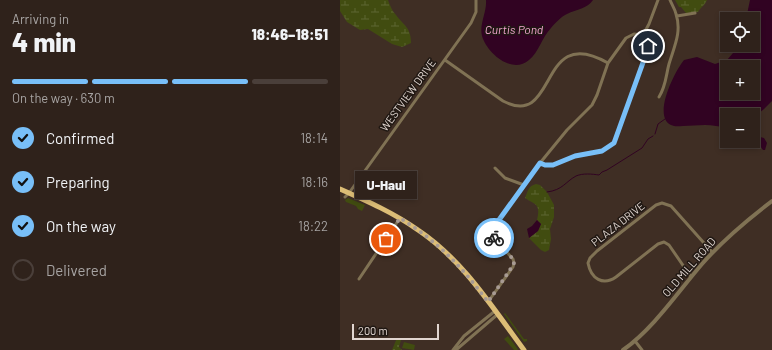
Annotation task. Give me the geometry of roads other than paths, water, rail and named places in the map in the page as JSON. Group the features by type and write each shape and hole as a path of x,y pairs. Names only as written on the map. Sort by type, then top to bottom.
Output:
{"highway":[{"path":"340,189 347,195 400,218 427,236 447,253 467,274 524,350"}],"street":[{"name":"WESTVIEW DRIVE","path":"347,195 471,24 476,12 476,0"},
{"path":"643,35 658,0"},
{"path":"659,97 665,84 676,44 678,30 677,16 670,0"},
{"path":"677,16 695,13"},
{"path":"488,302 513,267 514,263 513,259 491,235 491,232 540,163 568,129 592,105 608,63 629,35 643,35 647,40 648,49 614,143 602,151 575,156 553,165 545,165 540,163"},
{"path":"445,60 503,101 520,107 530,104 537,99 556,66 569,56 586,54 597,57 608,63"},
{"path":"495,168 505,178 524,185"},
{"name":"OLD MILL ROAD","path":"623,350 635,341 652,323 712,252 732,232 772,201"},
{"name":"PLAZA DRIVE","path":"691,277 669,245 664,242 658,244 616,277 608,281 602,281 596,278 590,270 588,263 590,258 597,251 656,205 662,203 671,206 712,252"},
{"path":"359,279 400,218"},
{"path":"455,350 455,346 464,336 496,312"},
{"path":"635,341 642,350"}],"water":[{"name":"Curtis Pond","path":"486,0 593,0 585,7 561,18 554,24 545,36 532,57 522,64 515,65 501,60 485,43 481,32"},
{"path":"750,0 772,0 772,101 760,112 760,108 720,108 720,126 671,125 666,120 664,103 671,83 684,60 697,57 715,64 720,62 720,100 760,100 760,60 727,60 733,53 760,52 760,12 747,12"},
{"path":"760,137 764,138 767,143 765,150 763,150 760,146"},
{"path":"537,220 541,224 538,231 529,238 527,229"}],"waterway":[{"path":"655,134 658,124 665,119"},
{"path":"547,192 557,190 572,178 579,175 599,175 642,148 648,139 653,136"}],"place":[{"name":"U-Haul","path":"386,239"}]}
